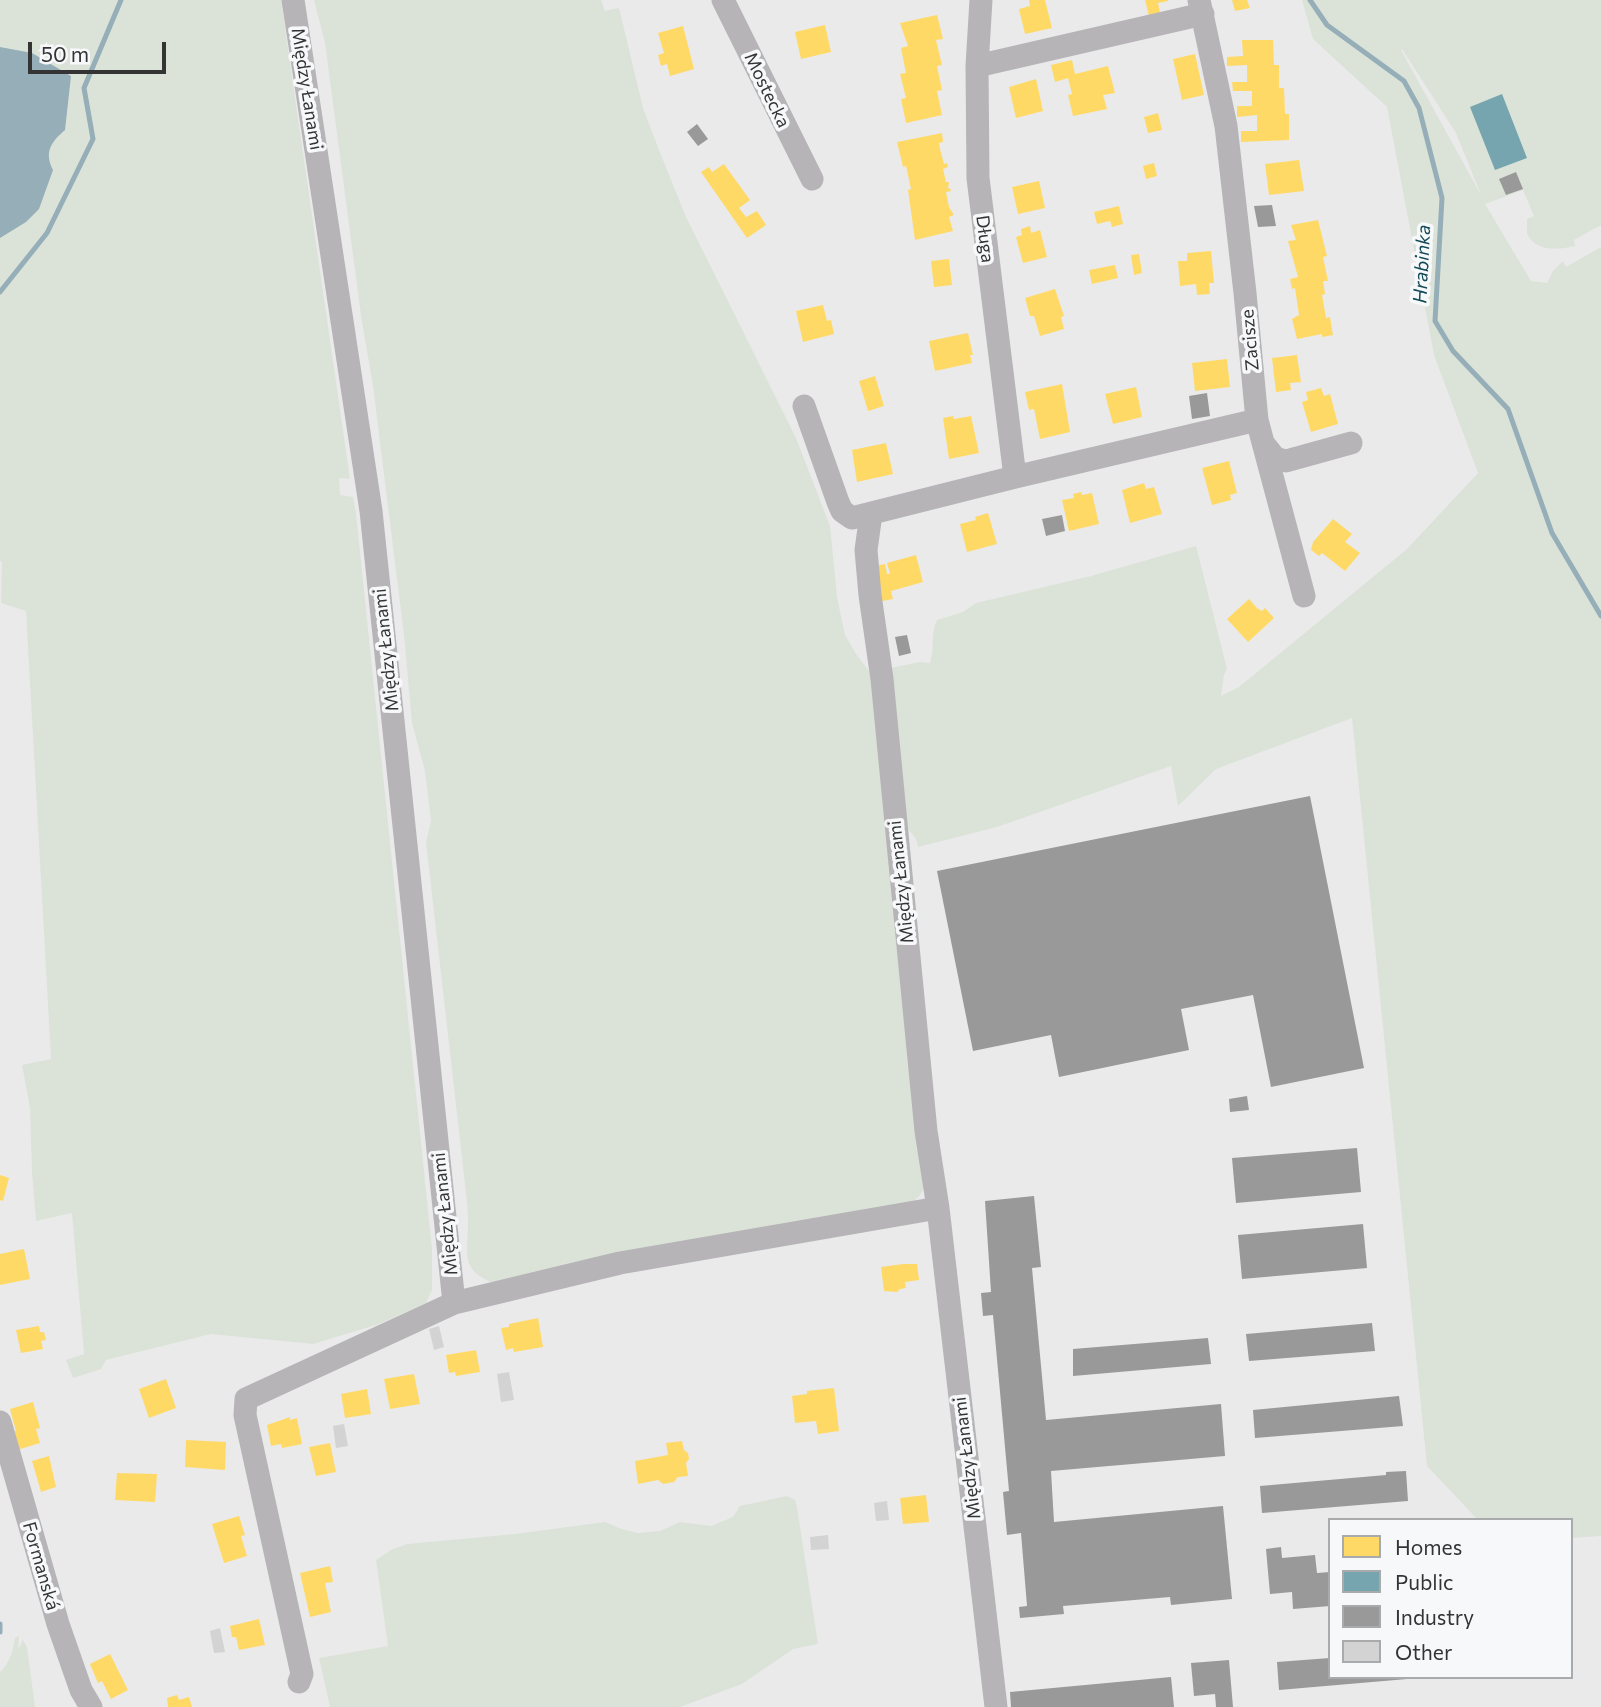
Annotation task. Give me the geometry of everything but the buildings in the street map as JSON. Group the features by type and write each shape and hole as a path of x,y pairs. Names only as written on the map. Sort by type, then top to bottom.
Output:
{"street":[{"name":"Między Łanami","path":"293,0 371,511 454,1303"},
{"name":"Mostecka","path":"723,0 812,179"},
{"name":"Długa","path":"981,0 977,66 978,178 1015,477"},
{"name":"Zacisze","path":"977,66 1201,7 1226,126 1260,431 1304,596"},
{"path":"804,406 842,511 852,518 1015,477 1260,431 1275,458 1286,461 1351,443"},
{"name":"Między Łanami","path":"871,514 866,550 882,679 923,1104 996,1707"},
{"name":"Między Łanami","path":"299,1682 302,1674 244,1415 246,1399 454,1303 620,1263 937,1208"},
{"name":"Formanská","path":"0,1422 58,1624 81,1689 91,1707"}],"shaded area":[{"path":"0,0 281,0 350,479 339,478 340,495 353,497 356,513 432,1249 432,1290 426,1303 379,1324 313,1344 211,1334 106,1360 101,1369 73,1378 66,1360 84,1354 72,1213 36,1221 30,1108 22,1065 51,1059 26,611 1,603"},
{"path":"314,0 601,0 605,11 619,8 643,108 659,150 686,217 796,438 830,526 837,597 845,635 875,679 924,1186 919,1196 908,1204 893,1210 699,1238 498,1285 471,1268 467,1253 466,1197 426,842 431,821 425,771 412,723 404,635 373,386 361,316 325,43"},
{"path":"1302,0 1601,0 1601,225 1574,240 1575,246 1542,247 1527,234 1527,219 1534,216 1523,190 1485,204 1531,281 1547,283 1553,271 1563,261 1566,267 1601,247 1601,1536 1573,1538 1573,1518 1476,1518 1427,1466 1352,718 1216,769 1178,806 1171,766 997,827 918,847 916,839 905,825 891,668 920,662 930,663 937,620 963,612 976,603 1091,576 1196,546 1227,669 1221,696 1239,687 1407,549 1478,473 1434,355 1387,107 1313,39","holes":["1402,49 1456,133 1481,195 1401,50"]},
{"path":"787,1496 795,1500 797,1507 818,1644 793,1649 742,1684 680,1707 330,1707 319,1658 388,1646 376,1560 391,1550 407,1544 605,1522 638,1533 660,1531 680,1522 711,1526 733,1517 740,1506"},
{"path":"19,1636 18,1649 23,1640 27,1647 35,1707 0,1707 0,1672 10,1656 15,1638"}],"water":[{"path":"0,47 32,53 71,76 65,130 50,148 49,158 53,170 39,209 26,222 0,238"}],"waterway":[{"path":"0,292 47,233 93,139 84,88 121,0"},
{"name":"Hrabinka","path":"1310,0 1327,25 1404,81 1419,108 1442,198 1435,321 1453,351 1508,409 1552,533 1601,616"},
{"path":"0,1624 0,1632"}]}
